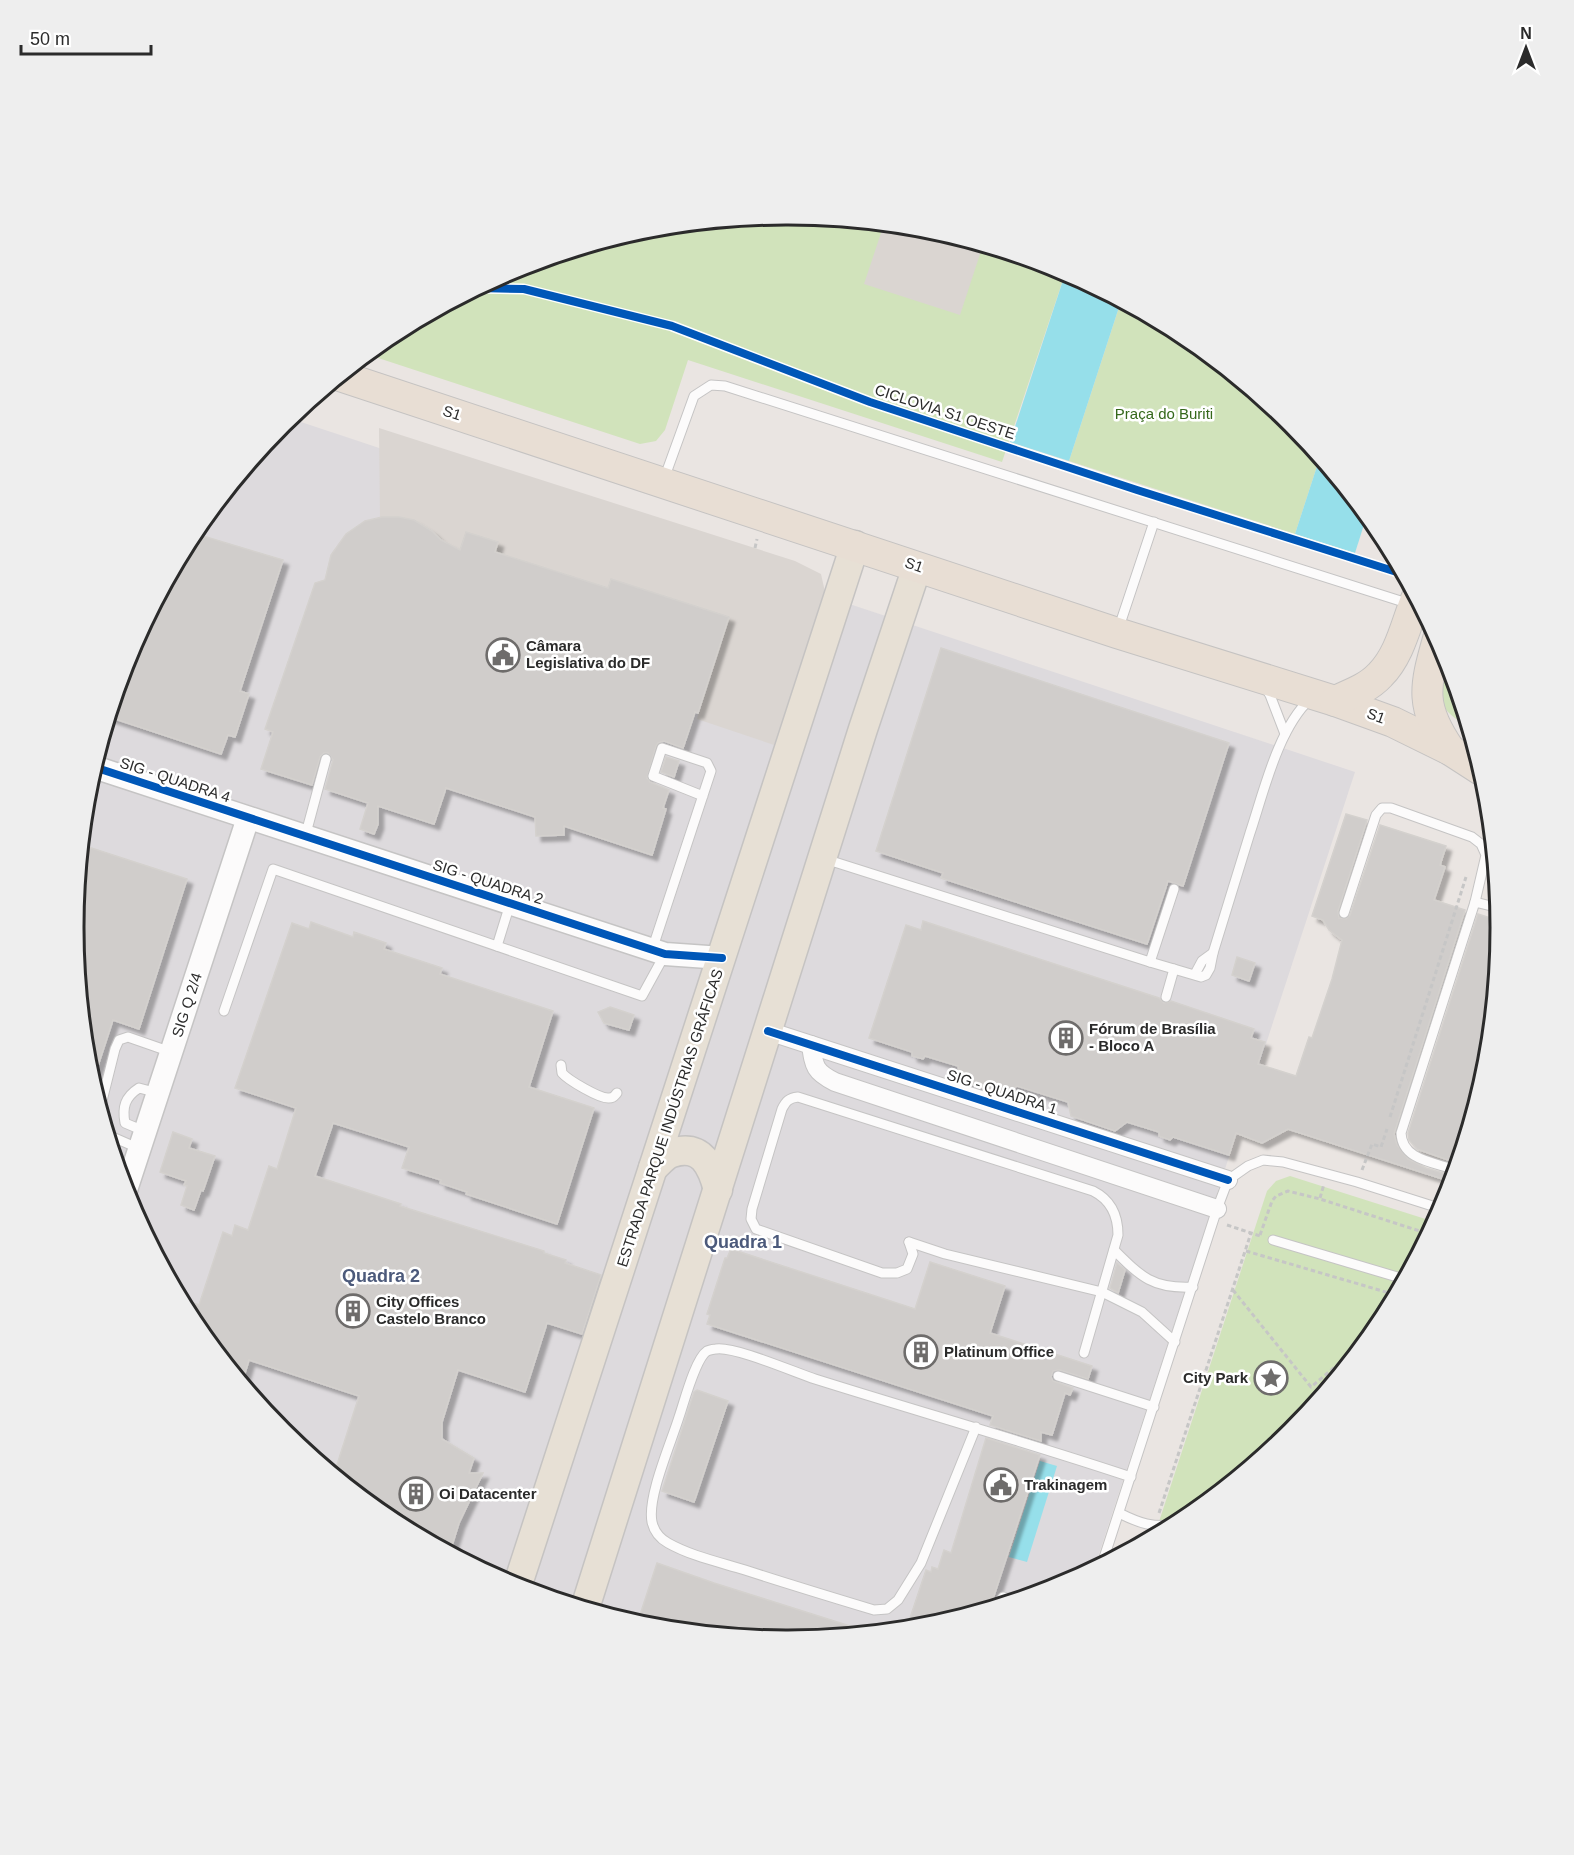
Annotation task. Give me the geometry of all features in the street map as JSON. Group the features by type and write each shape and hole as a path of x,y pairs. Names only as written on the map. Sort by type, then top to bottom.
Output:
{"highway":[{"name":"S1","path":"348,379 1117,633 1325,698 1393,722 1450,750 1470,763"},
{"path":"1325,698 1363,689 1380,676 1399,645 1413,608"},
{"path":"1434,654 1429,677 1428,711 1435,729 1450,750"}],"main road":[{"name":"ESTRADA PARQUE INDÚSTRIAS GRÁFICAS","path":"520,1578 855,545"},
{"path":"587,1601 917,567"},
{"path":"653,1168 670,1153 684,1151 696,1154 706,1159 713,1168 718,1190"}],"street":[{"name":"SIG - QUADRA 4","path":"103,770 248,818"},
{"name":"SIG - QUADRA 2","path":"248,818 658,952 695,972 713,988"},
{"name":"SIG Q 2/4","path":"130,1176 248,818"},
{"name":"SIG - QUADRA 2","path":"658,952 722,958"},
{"name":"SIG - QUADRA 1","path":"768,1031 1228,1180"},
{"path":"811,1045 816,1068 822,1075 836,1082 1215,1214"}],"lane":[{"path":"663,482 694,396 711,385 725,386 1409,600"},
{"path":"1117,633 1154,522"},
{"path":"1260,678 1270,695 1285,734"},
{"path":"823,858 1201,977 1206,975 1210,968 1212,952 1260,802 1285,734 1294,716 1325,698"},
{"path":"224,1011 273,869 642,996 658,952 711,771 707,763 662,748 653,776 702,796"},
{"path":"305,837 326,759"},
{"path":"1344,913 1376,815 1382,808 1391,808 1472,837 1481,844 1486,854"},
{"path":"1448,1167 1408,1154 1401,1144 1401,1132 1475,902 1486,856"},
{"path":"1150,962 1174,889"},
{"path":"1475,902 1489,906"},
{"path":"497,946 510,904"},
{"path":"1166,997 1174,969"},
{"path":"104,1092 119,1040 128,1037 171,1052"},
{"path":"561,1065 562,1073 571,1082 604,1098 610,1098 617,1093"},
{"path":"1084,1353 1102,1292 1118,1235 1118,1223 1113,1208 1104,1196 798,1096 786,1101 752,1209 751,1219 756,1229 882,1273 897,1273 907,1269 913,1254 909,1242 945,1254 1102,1292 1142,1312 1175,1342"},
{"path":"116,1136 142,1140"},
{"path":"1105,1554 1228,1180 1248,1166 1263,1160 1283,1162 1432,1206"},
{"path":"1273,1240 1397,1277"},
{"path":"1114,1250 1131,1267 1155,1283 1175,1288 1193,1287"},
{"path":"976,1427 921,1563 898,1600 887,1609 874,1611 702,1557 667,1543 656,1534 652,1521 652,1509 656,1489 688,1390 706,1352 717,1348 732,1350 911,1410 976,1427 1131,1477"},
{"path":"1058,1376 1154,1407"},
{"path":"1119,1513 1154,1527"}],"path":[{"path":"1367,1157 1372,1144 1381,1147 1467,874"},
{"path":"1260,1236 1272,1201 1276,1196 1288,1191 1421,1231"},
{"path":"1215,1214 1251,1233 1273,1240"},
{"path":"1157,1525 1251,1233"},
{"path":"1246,1251 1388,1293"},
{"path":"1233,1290 1311,1388 1335,1367"}],"shaded area":[{"path":"882,231 924,238 981,252 960,315 864,284"},
{"path":"299,421 1355,772 1098,1558 1056,1577 969,1607 924,1617 833,1629 741,1629 695,1624 605,1607 561,1593 476,1558 435,1536 396,1512 323,1456 258,1391 229,1355 202,1318 156,1238 121,1153 108,1109 90,1019 84,928 90,836 108,746 121,702 138,658 178,576 202,537 229,500 258,464"},
{"path":"379,428 795,561 821,574 825,592 821,612 774,745 697,719 709,677 450,550 438,536 416,524 380,520"}],"green space":[{"path":"787,225 833,226 879,231 969,248 1063,281 1002,462 688,360 665,430 656,441 640,444 376,357 436,319 518,278 605,248 695,231 741,226"},
{"name":"Praça do Buriti","path":"1119,308 1178,343 1215,370 1251,399 1317,466 1295,534 1069,461"},
{"path":"1441,671 1458,720 1441,704 1438,698 1438,681"},
{"name":"City Park","path":"1290,1176 1426,1219 1396,1279 1372,1318 1316,1391 1251,1456 1215,1485 1158,1524 1267,1191 1276,1181"}],"water":[{"path":"1063,281 1119,308 1069,461 1010,442"},
{"path":"1317,466 1364,526 1355,553 1295,534"},
{"path":"1040,1461 1057,1466 1027,1562 1009,1557"}],"building":[{"name":"Câmara Legislativa do DF","path":"382,517 414,520 432,531 441,540 460,550 466,532 498,542 495,552 608,588 611,579 729,617 698,713 695,712 683,748 664,741 656,746 647,778 650,782 669,790 663,808 666,809 652,855 564,826 564,835 536,836 535,817 446,788 434,824 378,806 378,824 374,834 360,829 368,803 325,789 333,760 328,753 320,757 312,785 261,769 273,732 265,729 315,583 325,580 331,555 346,534 365,521"},
{"path":"203,536 283,560 240,691 249,694 235,737 228,735 221,754 116,719 156,617"},
{"path":"941,648 1229,743 1183,886 1168,881 1147,944 941,878 943,873 876,851"},
{"path":"666,757 679,761 674,777 661,772"},
{"path":"1346,814 1367,820 1338,911 1339,918 1346,919 1350,915 1380,825 1446,846 1440,865 1445,867 1434,900 1465,910 1394,1134 1397,1145 1408,1159 1426,1168 1445,1173 1443,1179 1288,1129 1262,1143 1236,1133 1229,1155 1173,1137 1170,1140 1159,1136 1159,1132 1127,1122 1115,1131 1071,1116 1068,1102 1017,1086 1005,1095 961,1081 958,1066 925,1056 923,1059 912,1056 912,1052 869,1038 906,925 921,930 923,921 1159,998 1164,1003 1171,1001 1254,1029 1251,1038 1265,1042 1258,1064 1296,1076 1332,979 1342,940 1329,930 1323,920 1312,916"},
{"path":"89,847 187,879 139,1029 113,1020 98,1065 90,1019 84,928"},
{"path":"1478,914 1490,918 1484,1019 1466,1109 1450,1161 1417,1149 1409,1140 1408,1133"},
{"path":"311,922 353,937 354,932 386,943 384,949 442,968 440,974 553,1011 529,1087 594,1108 557,1224 466,1194 467,1192 440,1183 441,1180 402,1168 409,1147 333,1123 315,1176 401,1204 400,1206 544,1251 544,1253 566,1260 565,1263 601,1275 582,1334 547,1323 525,1392 458,1370 442,1422 442,1439 474,1458 469,1473 483,1473 459,1523 452,1545 396,1512 336,1467 359,1396 249,1360 245,1374 193,1303 199,1305 223,1232 232,1236 235,1225 248,1230 269,1166 277,1169 296,1108 235,1088 292,923 309,929"},
{"path":"1237,957 1255,963 1249,981 1232,975"},
{"path":"610,1007 634,1015 629,1030 604,1023 598,1012"},
{"path":"173,1132 192,1139 189,1148 215,1156 194,1210 181,1205 187,1186 184,1185 186,1181 160,1172"},
{"name":"Platinum Office","path":"731,1249 915,1309 930,1262 1005,1286 990,1333 1092,1366 1088,1379 1060,1370 1053,1371 1051,1377 1053,1381 1073,1388 1070,1395 1065,1393 1052,1435 1041,1432 1041,1441 990,1425 993,1416 707,1324 710,1315 707,1314 725,1258"},
{"path":"1117,1263 1125,1270 1118,1293 1110,1288"},
{"path":"697,1390 728,1401 694,1502 662,1491 694,1392"},
{"name":"Trakinagem","path":"986,1438 1040,1455 993,1599 969,1607 910,1619 926,1570 931,1572 932,1567 938,1569 944,1550 951,1553"},
{"path":"657,1563 853,1627 787,1630 741,1629 640,1615"}],"cycle path":[{"name":"CICLOVIA S1 OESTE","path":"495,288 524,289 672,326 870,402 1393,571"},
{"path":"103,770 665,954 722,958"},
{"path":"768,1031 1228,1180"}],"place":[{"name":"Câmara Legislativa do DF","path":"503,655"},
{"name":"Fórum de Brasília - Bloco A","path":"1066,1038"},
{"name":"City Offices Castelo Branco","path":"353,1311"},
{"name":"Platinum Office","path":"921,1352"},
{"name":"City Park","path":"1271,1378"},
{"name":"Trakinagem","path":"1001,1485"},
{"name":"Oi Datacenter","path":"416,1494"}],"district":[{"name":"Quadra 1","path":"743,1242"},
{"name":"Quadra 2","path":"381,1276"}]}
